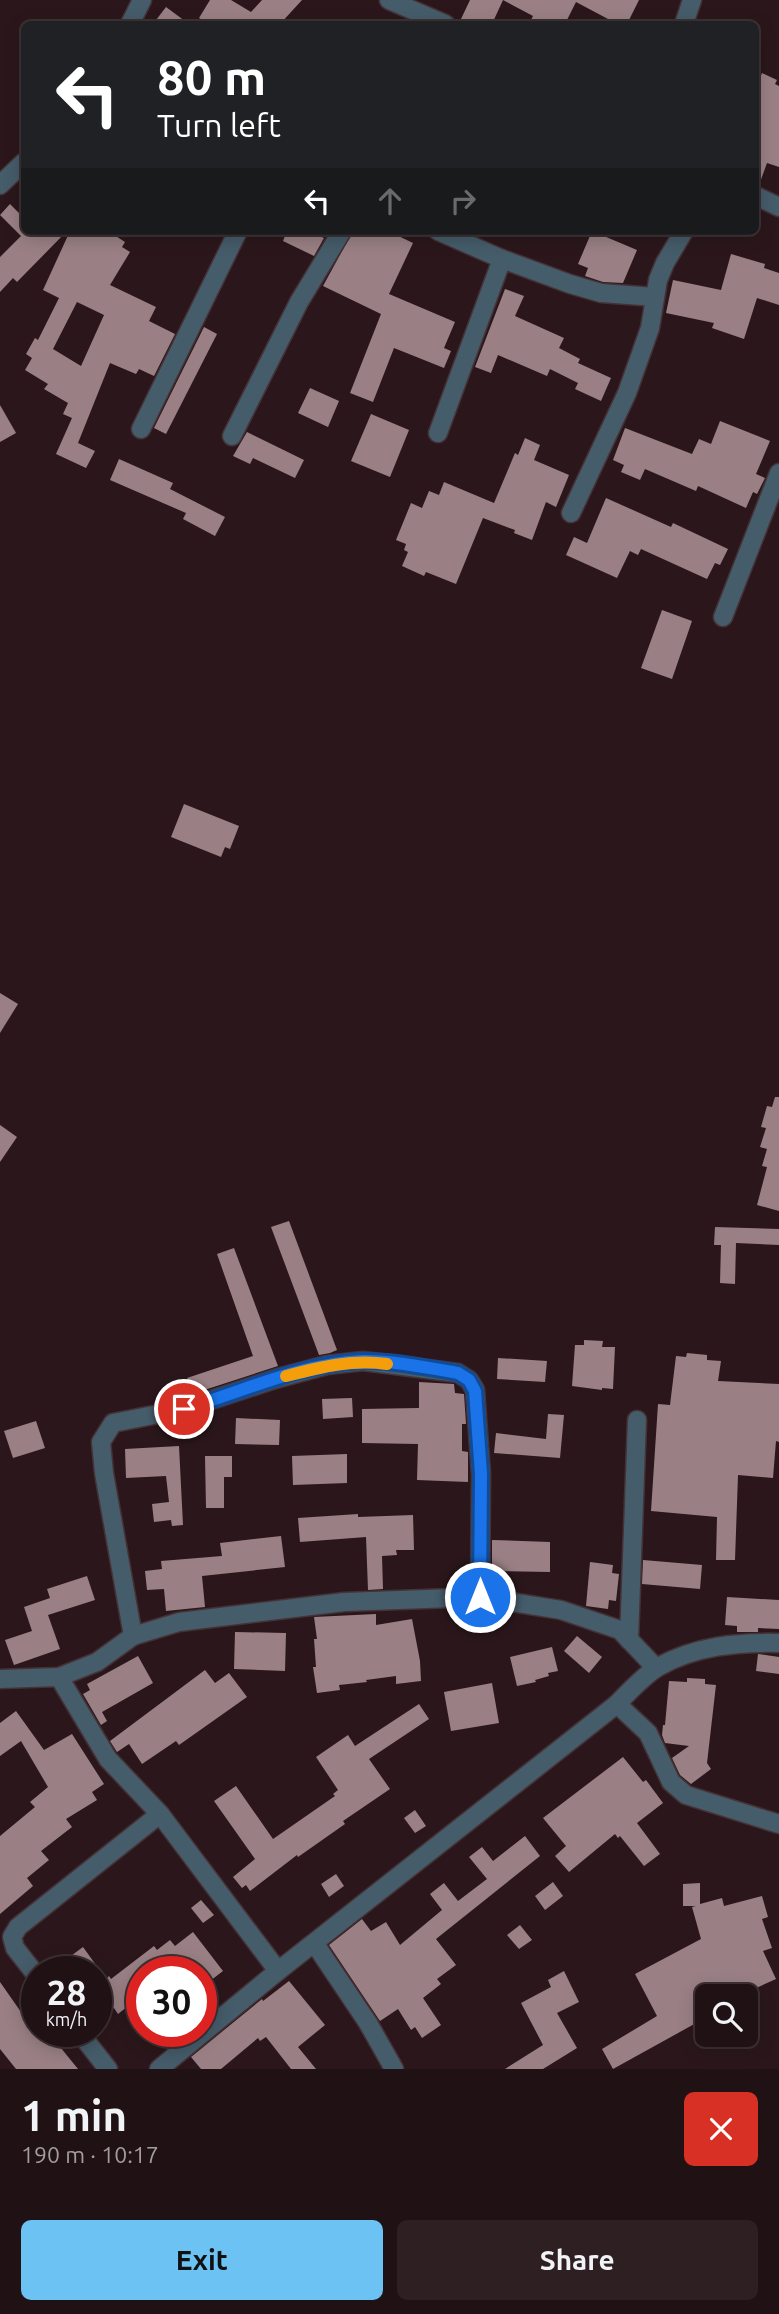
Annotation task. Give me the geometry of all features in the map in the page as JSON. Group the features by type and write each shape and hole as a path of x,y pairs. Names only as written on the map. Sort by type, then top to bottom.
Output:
{"street":[{"path":"132,21 142,0"},
{"path":"389,0 438,21"},
{"path":"685,21 692,0"},
{"path":"0,185 21,165"},
{"path":"759,197 779,207"},
{"path":"141,429 236,235"},
{"path":"232,436 299,302 340,235"},
{"path":"447,235 502,258 601,293 655,297"},
{"path":"571,513 627,393 650,328 658,280 682,235"},
{"path":"438,433 502,258"},
{"path":"723,617 779,473"},
{"path":"133,1636 104,1474 101,1442 113,1423 184,1409 327,1365 363,1361 458,1373 469,1380 475,1391 481,1474 480,1597"},
{"path":"629,1640 637,1420"},
{"path":"0,1679 59,1677 97,1661 133,1636 179,1622 331,1604 480,1597 561,1610 620,1630 656,1668"},
{"path":"159,2069 278,1971 617,1704 656,1668 695,1652 727,1644 779,1643"},
{"path":"59,1677 108,1759 160,1814 278,1971"},
{"path":"617,1704 648,1733 671,1782 686,1795 779,1824"},
{"path":"21,1956 15,1948 12,1937 18,1927 160,1814"},
{"path":"315,1944 368,2023 394,2069"},
{"path":"91,2047 108,2069"}],"building":[{"path":"210,0 231,0 251,12 262,0 302,0 283,21 204,21 199,18"},
{"path":"470,0 503,0 493,21 461,19"},
{"path":"503,0 639,0 628,21 607,21 608,19 576,2 566,21 530,21 533,16"},
{"path":"166,7 185,21 155,21"},
{"path":"762,73 777,80 775,84 779,86 779,167 767,163 759,185 759,81"},
{"path":"10,204 21,215 21,235 63,235 17,282 13,278 0,292 0,257 21,236 0,215"},
{"path":"68,235 114,235 125,242 122,247 130,252 110,285 156,307 149,321 175,334 154,376 139,369 136,374 110,363 78,443 95,451 86,468 56,454 72,418 63,414 68,403 44,389 48,384 25,370 32,358 26,354 35,338 38,340 59,298 43,290","holes":["77,302 104,315 81,366 53,349"]},
{"path":"285,235 317,235 324,238 314,256 283,241"},
{"path":"351,235 396,235 413,243 389,294 455,322 444,348 451,351 444,368 394,348 373,402 350,393 381,314 323,286"},
{"path":"590,235 601,235 637,250 623,283 603,282 585,276 588,268 578,264"},
{"path":"731,254 765,264 764,268 779,273 779,305 757,298 744,339 712,328 714,323 666,313 673,280 721,290"},
{"path":"505,289 524,296 515,316 564,338 559,348 580,359 578,363 611,378 601,401 575,389 578,383 550,369 547,376 498,355 491,373 475,367"},
{"path":"204,327 217,334 166,434 154,428"},
{"path":"310,388 339,401 328,427 298,413"},
{"path":"0,405 16,433 0,442"},
{"path":"371,414 409,430 390,477 351,461"},
{"path":"720,421 770,441 756,474 765,478 757,494 753,492 746,508 698,486 696,491 645,469 640,480 621,472 624,465 613,460 625,428 692,454 699,439 711,444"},
{"path":"247,432 304,460 295,478 253,458 250,464 233,456"},
{"path":"525,438 540,445 534,460 569,475 556,507 546,502 532,540 514,533 515,530 483,518 456,584 426,572 424,576 402,566 408,552 404,550 406,544 396,540 411,503 422,508 429,491 439,495 444,482 494,503 515,453 518,455"},
{"path":"119,459 173,483 170,489 225,517 215,536 183,519 186,513 110,480"},
{"path":"606,498 671,527 673,523 728,549 720,565 715,563 707,579 641,549 638,555 630,551 617,578 566,555 574,537 587,543"},
{"path":"662,610 692,621 672,679 641,668"},
{"path":"184,804 239,826 230,849 225,847 221,857 171,837"},
{"path":"0,993 18,1004 0,1033"},
{"path":"775,1097 779,1097 779,1211 757,1205 767,1167 762,1166 767,1149 760,1147 766,1128 761,1127 767,1106 772,1107"},
{"path":"0,1125 17,1137 0,1162"},
{"path":"289,1221 337,1350 330,1353 319,1355 271,1227"},
{"path":"715,1227 779,1229 779,1245 736,1243 735,1284 720,1283 721,1245 714,1245"},
{"path":"234,1248 278,1366 192,1394 187,1378 253,1356 217,1254"},
{"path":"584,1340 603,1341 602,1347 615,1347 613,1389 572,1386 575,1345 584,1345"},
{"path":"687,1353 707,1355 707,1360 721,1361 718,1381 779,1384 779,1442 776,1441 773,1478 738,1475 735,1560 716,1560 717,1517 651,1511 658,1404 670,1405 676,1356 686,1357"},
{"path":"498,1358 547,1361 545,1382 497,1379"},
{"path":"419,1382 454,1384 455,1393 464,1394 466,1424 462,1424 462,1451 468,1452 468,1482 417,1480 418,1444 362,1443 362,1409 419,1408"},
{"path":"352,1398 353,1417 323,1419 322,1399"},
{"path":"548,1414 564,1415 560,1458 494,1453 496,1433 546,1439"},
{"path":"236,1418 280,1420 279,1445 235,1444"},
{"path":"36,1421 45,1448 13,1458 4,1431"},
{"path":"179,1446 183,1525 172,1526 171,1520 154,1522 152,1504 169,1502 166,1476 126,1478 125,1449"},
{"path":"347,1454 347,1483 293,1485 292,1456"},
{"path":"205,1456 232,1456 232,1477 224,1477 224,1508 206,1508"},
{"path":"358,1514 358,1517 413,1515 414,1550 396,1550 397,1555 382,1556 383,1589 368,1590 366,1537 300,1542 298,1518"},
{"path":"281,1536 285,1567 202,1576 205,1607 166,1611 164,1589 147,1590 145,1571 162,1569 161,1561 222,1556 220,1543"},
{"path":"492,1540 550,1542 550,1572 492,1571"},
{"path":"643,1560 702,1565 700,1589 642,1584"},
{"path":"590,1562 613,1565 612,1573 619,1574 616,1601 609,1600 608,1609 586,1606"},
{"path":"87,1576 95,1600 48,1615 60,1649 14,1665 5,1640 32,1631 24,1607 50,1598 47,1589"},
{"path":"727,1597 779,1600 779,1629 758,1628 758,1632 737,1632 737,1626 725,1625"},
{"path":"376,1614 376,1625 412,1619 421,1681 396,1684 396,1676 339,1685 340,1690 317,1693 313,1667 316,1667 314,1639 317,1639 314,1617"},
{"path":"235,1632 286,1633 285,1671 234,1669"},
{"path":"577,1636 602,1657 589,1673 564,1651"},
{"path":"552,1647 558,1671 548,1673 549,1676 535,1680 536,1682 517,1686 510,1657"},
{"path":"758,1654 779,1657 779,1674 756,1671"},
{"path":"138,1656 153,1683 102,1712 107,1721 101,1725 83,1694 90,1690 87,1684"},
{"path":"205,1670 215,1683 229,1673 247,1697 179,1745 176,1741 142,1764 129,1744 117,1752 110,1741"},
{"path":"687,1678 705,1679 705,1684 716,1685 707,1763 711,1769 691,1784 680,1775 672,1758 689,1746 665,1743 662,1735 669,1681 687,1682"},
{"path":"492,1683 499,1723 451,1731 444,1692"},
{"path":"419,1704 429,1719 369,1759 390,1789 250,1891 246,1885 242,1888 233,1877 255,1859 214,1801 236,1786 273,1839 335,1796 333,1794 338,1790 316,1757 348,1735 355,1746"},
{"path":"16,1711 44,1750 72,1734 104,1784 92,1792 97,1800 66,1819 72,1827 41,1851 49,1860 27,1878 33,1886 0,1914 0,1836 35,1807 30,1802 48,1787 21,1741 0,1756 0,1723"},
{"path":"623,1757 643,1782 646,1780 663,1803 637,1823 660,1854 644,1866 620,1836 618,1838 615,1834 569,1872 555,1856 566,1846 543,1818"},
{"path":"415,1810 426,1826 415,1833 404,1818"},
{"path":"525,1836 540,1856 436,1939 456,1965 437,1979 441,1984 423,1998 441,2025 422,2038 415,2027 411,2030 398,2009 380,2021 329,1945 362,1919 371,1931 386,1922 400,1945 442,1910 430,1894 444,1883 458,1901 487,1879 469,1857 482,1847 493,1861"},
{"path":"336,1874 344,1886 329,1897 321,1884"},
{"path":"553,1882 563,1896 545,1910 535,1896"},
{"path":"700,1883 700,1904 722,1898 724,1906 762,1896 768,1917 762,1919 772,1948 763,1951 776,1979 758,1987 758,1984 695,1984 695,2024 613,2069 602,2049 657,2016 635,1974 701,1939 692,1907 696,1906 683,1906 683,1884"},
{"path":"201,1900 214,1915 203,1923 191,1908"},
{"path":"520,1925 532,1940 519,1949 507,1935"},
{"path":"193,1932 211,1956 141,1956 154,1946 157,1950 170,1940 175,1946"},
{"path":"83,1947 89,1956 71,1956"},
{"path":"217,1963 223,1971 217,1976"},
{"path":"126,1967 126,2008 118,2014 114,2008 112,2010 112,1978"},
{"path":"564,1971 579,2002 557,2013 577,2048 543,2069 505,2069 543,2045 521,2003 551,1987 548,1980"},
{"path":"289,1981 325,2025 298,2047 316,2069 291,2069 266,2037 260,2041 258,2038 221,2069 201,2069 191,2057 203,2047 217,2047 217,2036 262,1999 263,2001"},
{"path":"0,1982 21,2012 21,2047 60,2047 78,2069 16,2069 0,2049"}],"slow traffic":[{"path":"286,1376 327,1365 363,1361 387,1364"}],"route":[{"path":"184,1409 327,1365 363,1361 458,1373 469,1380 475,1391 481,1474 480,1597"}]}
